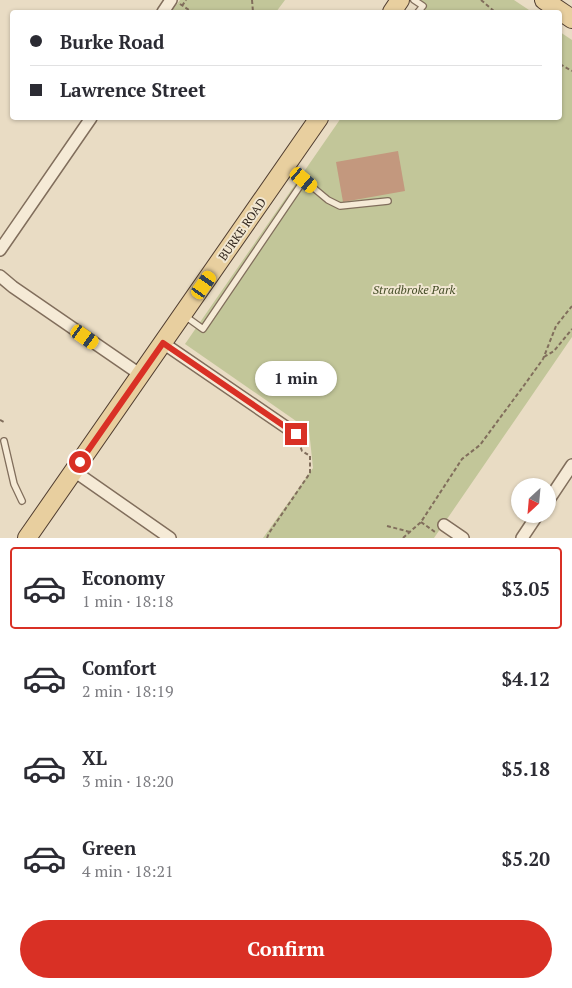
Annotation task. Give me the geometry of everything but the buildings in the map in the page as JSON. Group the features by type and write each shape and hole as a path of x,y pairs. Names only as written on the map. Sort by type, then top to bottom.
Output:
{"main road":[{"path":"544,0 559,10"},
{"name":"BURKE ROAD","path":"27,538 318,120"}],"street":[{"path":"165,10 176,3"},
{"path":"0,250 89,120"},
{"path":"0,276 12,287 140,376"},
{"path":"0,281 12,287"},
{"path":"163,343 296,434"},
{"path":"556,488 572,465"},
{"path":"74,471 170,538"},
{"path":"522,538 532,523"},
{"path":"442,530 463,538"}],"lane":[{"path":"414,0 423,6 420,10"},
{"path":"285,166 328,200 340,206 388,201"},
{"path":"183,315 203,329 304,180"},
{"path":"4,441 14,484 22,501"}],"path":[{"path":"176,3 186,0"},
{"path":"481,0 493,10"},
{"path":"176,3 188,10"},
{"path":"403,538 421,522 462,459 480,445 544,357 556,326 572,306"},
{"path":"544,357 554,351 572,329"},
{"path":"0,420 4,422"},
{"path":"267,538 310,473 310,456 302,451 296,434"},
{"path":"421,522 442,530"},
{"path":"387,526 410,532"}],"green space":[{"path":"180,0 285,0 278,10 173,10"},
{"path":"422,0 514,0 529,10 415,10"},
{"name":"Stradbroke Park","path":"562,33 572,40 572,337 434,538 263,538 313,468 309,430 185,344 340,120 562,120"}],"route":[{"path":"80,462 163,343 296,434"}]}
